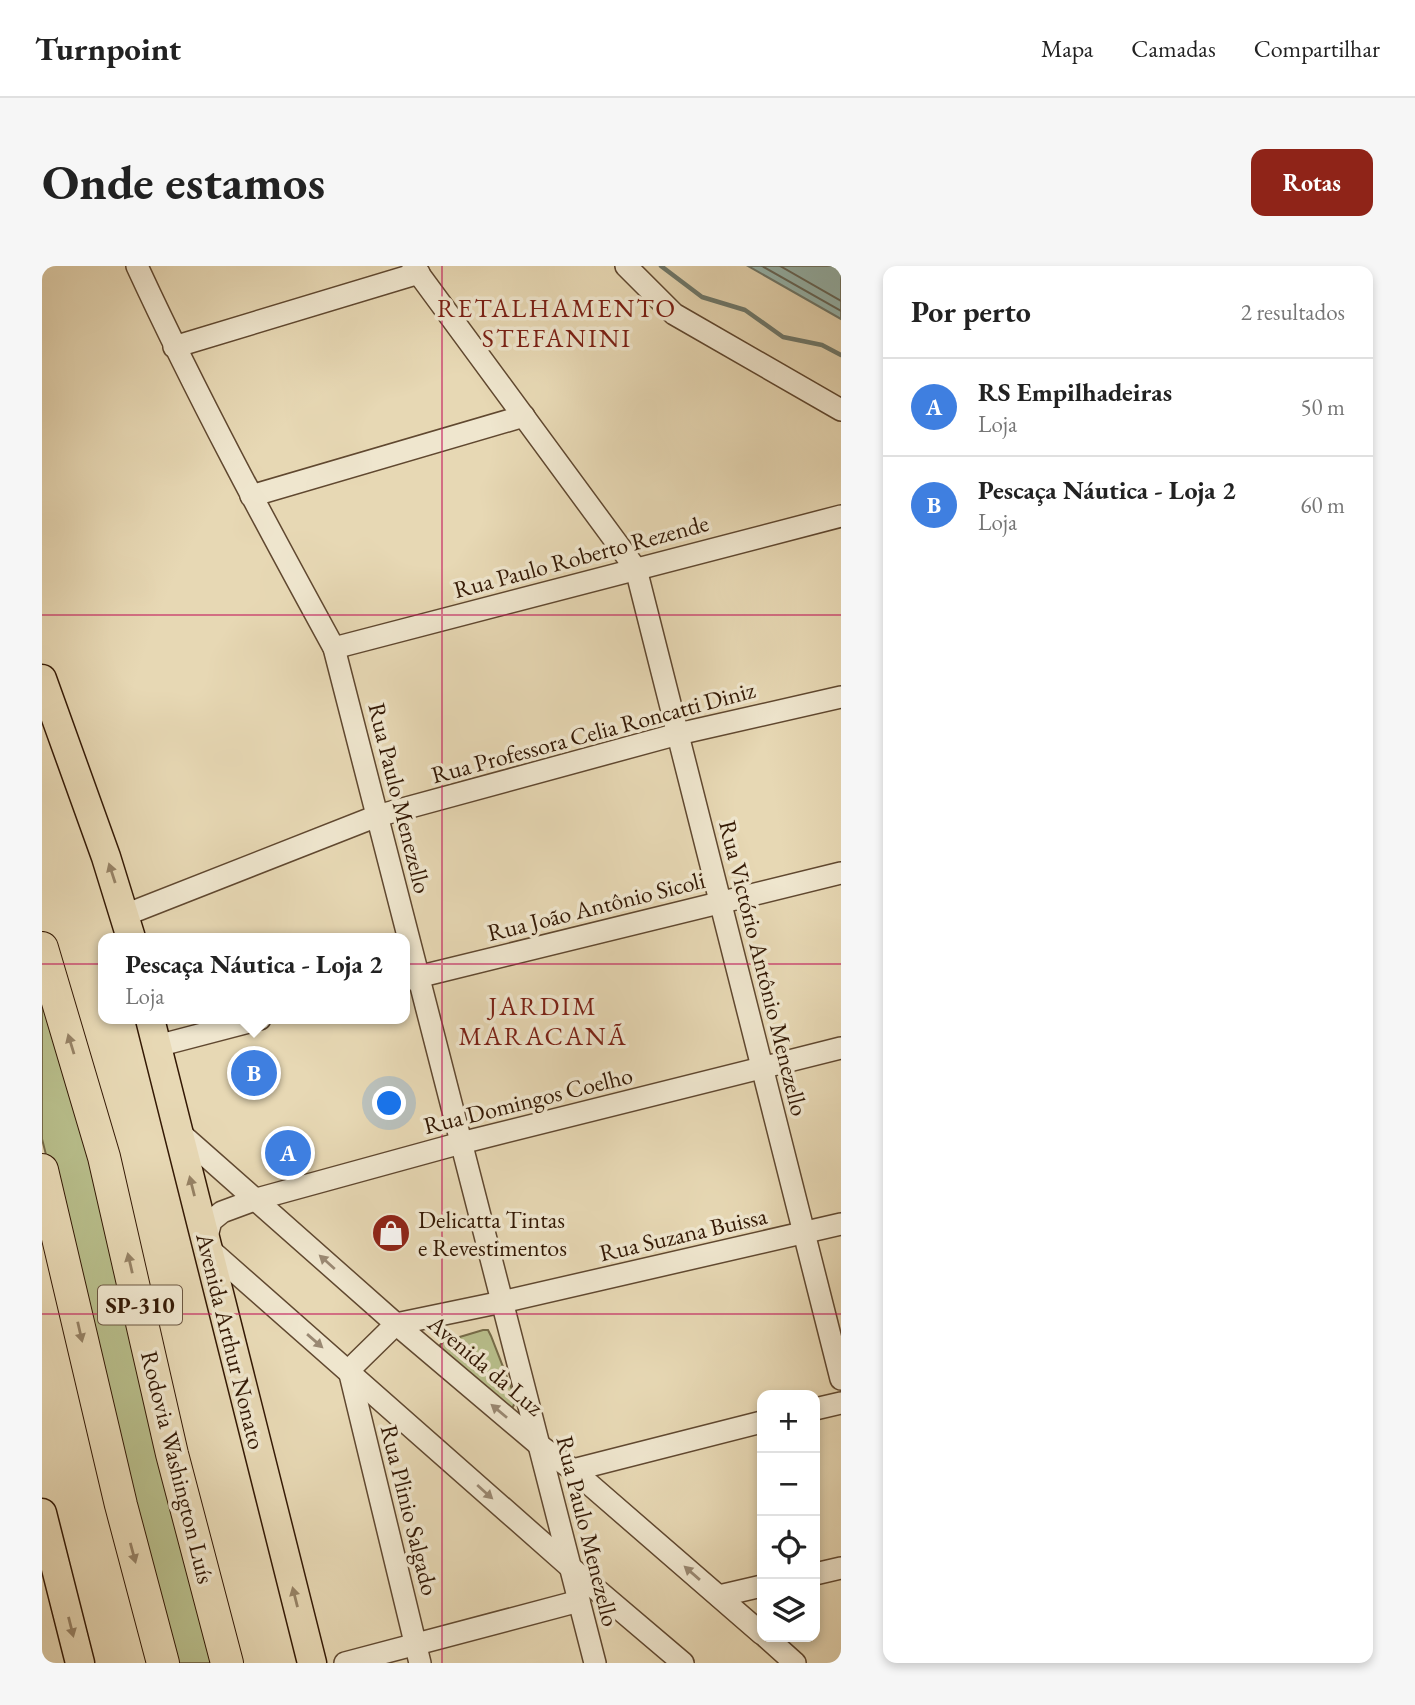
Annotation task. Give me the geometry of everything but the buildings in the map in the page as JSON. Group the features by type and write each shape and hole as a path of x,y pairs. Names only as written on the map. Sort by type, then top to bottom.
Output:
{"highway":[{"name":"Rodovia Washington Luís","path":"42,947 104,1157 172,1454 227,1663"},
{"name":"SP-310","path":"42,1170 121,1505 163,1663"}],"main road":[{"path":"42,679 128,926"},
{"name":"Avenida Arthur Nonato","path":"151,1024 312,1663"},
{"path":"42,1513 80,1663"}],"street":[{"name":"Rua Paulo Menezello","path":"137,266 174,347 334,648 377,816 401,933"},
{"path":"626,266 674,314 841,410"},
{"path":"174,347 416,270 636,569"},
{"path":"251,496 524,416"},
{"name":"Rua Paulo Roberto Rezende","path":"334,648 841,516"},
{"name":"Rua Victório Antônio Menezello","path":"636,569 841,1379"},
{"name":"Rua Professora Celia Roncatti Diniz","path":"128,926 377,816 678,734 841,697"},
{"name":"Rua João Antônio Sicoli","path":"411,979 841,873"},
{"name":"Rua Paulo Menezello","path":"411,979 461,1143 595,1663"},
{"path":"157,1046 241,1024"},
{"name":"Rua Domingos Coelho","path":"207,1244 211,1221 222,1212 257,1199 461,1143 841,1048"},
{"name":"Avenida da Luz","path":"179,1132 396,1324 539,1445 573,1470 757,1629"},
{"name":"Rua Suzana Buissa","path":"396,1324 841,1224"},
{"path":"207,1244 682,1663"},
{"path":"349,1370 396,1324"},
{"name":"Rua Plinio Salgado","path":"349,1370 418,1653"},
{"path":"820,1408 841,1403"},
{"path":"573,1470 757,1424"},
{"path":"820,1573 841,1568"},
{"path":"719,1595 757,1587"},
{"path":"345,1663 418,1653 579,1601"},
{"name":"Avenida da Luz","path":"772,1642 795,1663"}],"green space":[{"path":"42,976 217,1663 169,1663 42,1139"},
{"path":"488,1330 491,1336 516,1400 512,1409 441,1349 443,1342"}],"water":[{"path":"748,266 841,266 841,319"}],"waterway":[{"path":"661,266 702,297 745,310 783,337 822,345 841,355"}],"place":[{"name":"Pescaça Náutica - Loja 2","path":"254,1073"},
{"name":"RS Empilhadeiras","path":"288,1153"},
{"name":"Delicatta Tintas e Revestimentos","path":"391,1233"}],"district":[{"name":"RETALHAMENTO STEFANINI","path":"557,323"},
{"name":"JARDIM MARACANÃ","path":"543,1021"}]}
